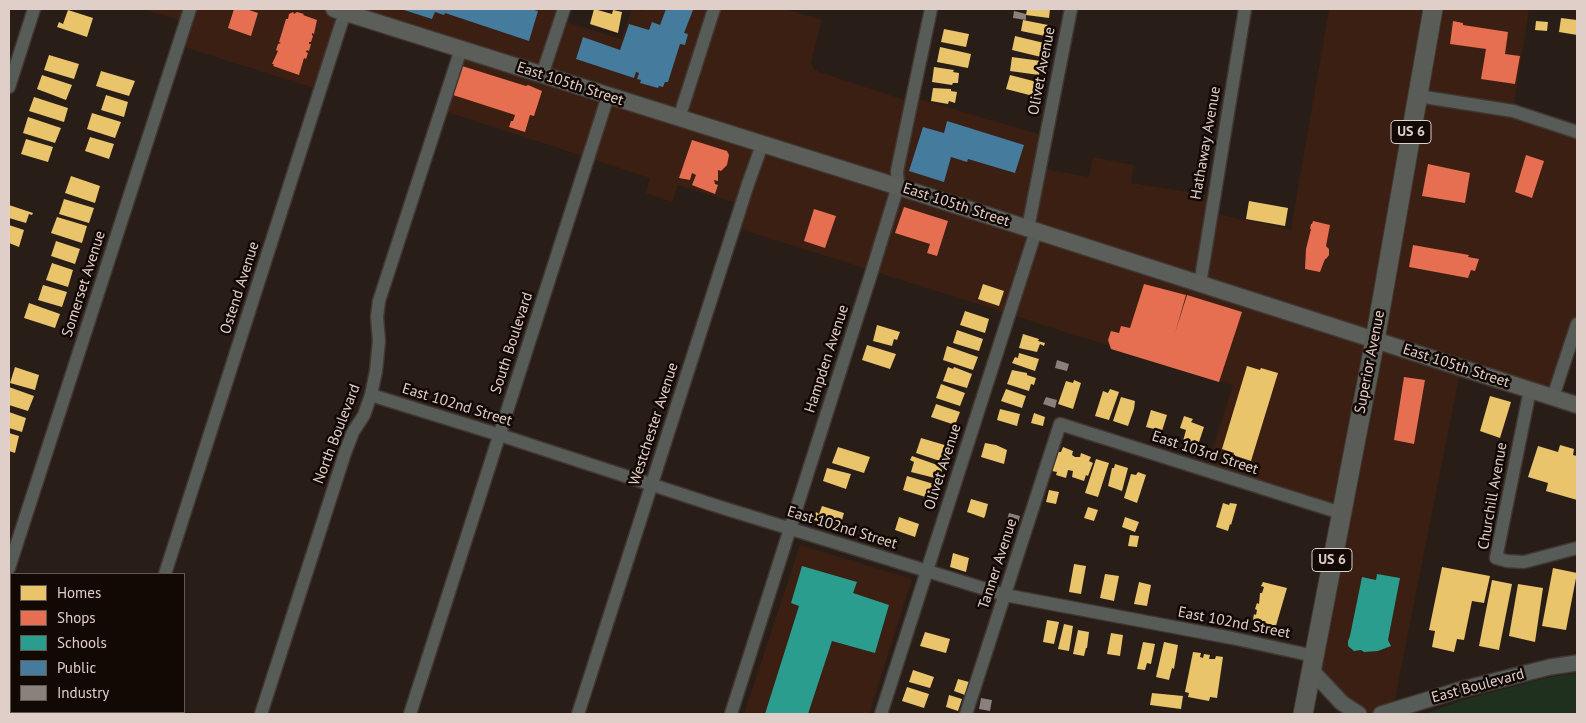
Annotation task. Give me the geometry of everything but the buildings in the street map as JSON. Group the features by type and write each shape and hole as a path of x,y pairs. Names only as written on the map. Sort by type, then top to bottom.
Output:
{"main road":[{"name":"Superior Avenue","path":"1303,714 1340,513 1375,340 1433,9"},
{"name":"East 105th Street","path":"351,12 542,75 898,186 1577,405"}],"street":[{"path":"9,87 34,9"},
{"name":"Somerset Avenue","path":"9,568 190,9"},
{"path":"542,75 564,9"},
{"path":"679,118 714,9"},
{"name":"Hampden Avenue","path":"731,714 898,186 897,171 932,9"},
{"name":"Olivet Avenue","path":"881,714 1032,230 1071,9"},
{"name":"Hathaway Avenue","path":"1200,284 1245,9"},
{"name":"Ostend Avenue","path":"165,573 351,12"},
{"name":"North Boulevard","path":"261,714 345,452 353,432 364,415 376,371 379,341 377,317 379,301 461,49"},
{"name":"South Boulevard","path":"410,714 608,96"},
{"path":"1418,96 1513,111 1577,132"},
{"name":"Westchester Avenue","path":"578,714 762,144"},
{"path":"1553,397 1577,324"},
{"name":"Churchill Avenue","path":"1530,390 1496,558 1524,562 1577,548"},
{"name":"East 102nd Street","path":"370,395 500,435 652,486 1005,595 1232,638 1313,663"},
{"name":"East 103rd Street","path":"1060,424 1340,513"},
{"name":"Tanner Avenue","path":"966,714 1060,424"},
{"path":"1313,663 1342,703 1359,714"},
{"name":"East Boulevard","path":"1381,714 1468,688 1550,667 1577,663"}],"shaded area":[{"path":"144,9 334,9 345,12 320,90 178,45 185,22"},
{"path":"363,9 564,9 560,20 621,39 632,9 643,11 644,9 785,9 822,20 811,62 813,68 819,72 911,102 912,97 1046,136 1041,168 1089,177 1093,157 1134,165 1131,183 1213,196 1211,213 1291,229 1329,9 1529,9 1513,111 1577,132 1577,322 1553,397 1461,368 1393,709 1381,714 1359,714 1311,670 1340,513 1206,471 1233,385 734,227 741,205 678,185 672,202 646,193 650,178 441,110 461,49 360,17"},
{"path":"800,545 912,579 869,714 744,714"}],"green space":[{"path":"1577,673 1577,714 1425,714 1463,700 1550,677"}]}
